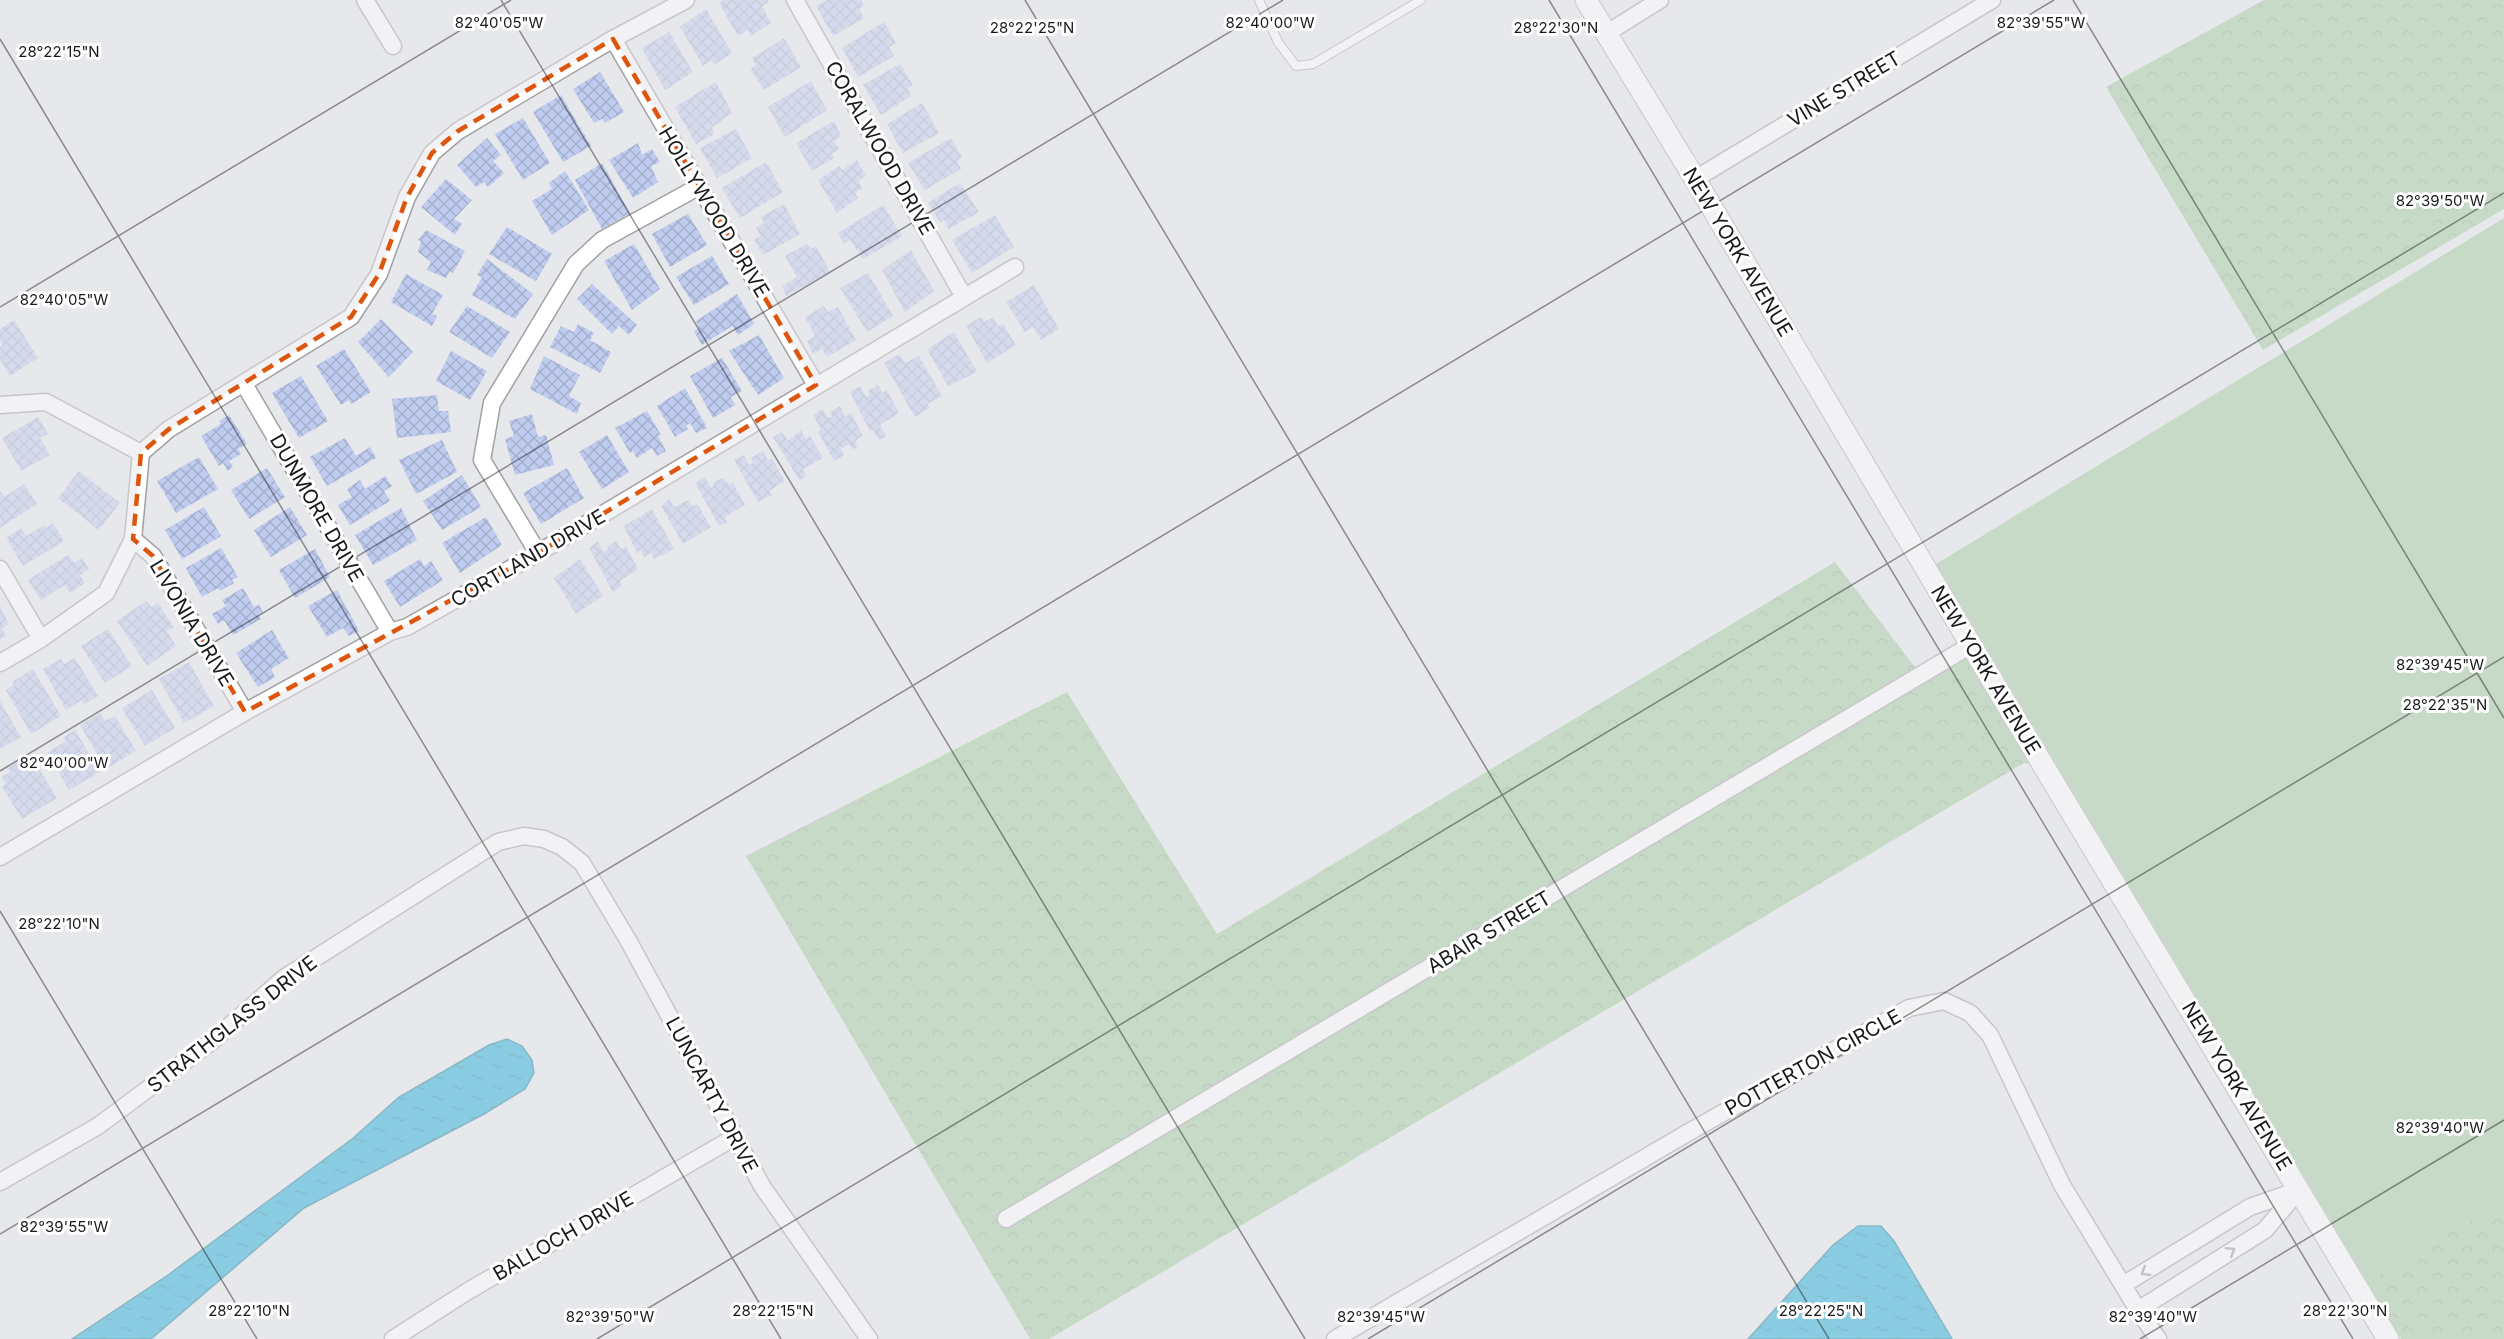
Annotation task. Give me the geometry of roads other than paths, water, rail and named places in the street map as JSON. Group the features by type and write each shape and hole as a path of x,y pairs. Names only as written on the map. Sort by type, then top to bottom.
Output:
{"street":[{"path":"365,0 393,46"},
{"path":"0,663 41,639 106,593 134,539 141,453 169,429 351,317 379,274 407,197 432,153 458,131 613,39 686,0"},
{"name":"CORALWOOD DRIVE","path":"795,0 964,297"},
{"name":"NEW YORK AVENUE","path":"1586,0 2388,1339"},
{"path":"1606,33 1660,0"},
{"name":"VINE STREET","path":"1695,179 1992,0"},
{"name":"HOLLYWOOD DRIVE","path":"613,39 816,385"},
{"path":"538,553 482,460 492,402 576,264 602,240 698,187"},
{"name":"CORTLAND DRIVE","path":"0,857 245,712 390,632 407,627 538,553 1015,267"},
{"name":"DUNMORE DRIVE","path":"244,384 390,632"},
{"path":"0,405 46,402 141,453"},
{"name":"LIVONIA DRIVE","path":"134,539 153,556 245,712"},
{"path":"0,569 41,639"},
{"name":"ABAIR STREET","path":"1006,1219 1971,645"},
{"name":"STRATHGLASS DRIVE","path":"0,1182 98,1126 211,1042 284,978 498,842 524,836 544,839 562,847"},
{"name":"LUNCARTY DRIVE","path":"562,847 582,863 622,931 762,1186 869,1339"},
{"name":"POTTERTON CIRCLE","path":"1335,1339 1689,1132 1908,1008 1944,1001 1970,1013 1990,1035 2062,1185 2158,1339"},
{"name":"BALLOCH DRIVE","path":"393,1339 468,1291 735,1137"},
{"path":"2123,1285 2250,1207 2299,1190"},
{"path":"2138,1310 2265,1230 2299,1190"},
{"path":"2188,1245 2203,1269"}],"lane":[{"path":"1259,0 1278,42 1296,66 1313,64 1421,0"}],"water":[{"path":"507,1039 522,1046 532,1060 534,1073 525,1089 484,1114 304,1208 151,1339 72,1339 168,1275 352,1139 399,1097 489,1045"},
{"path":"1858,1226 1881,1226 1894,1241 1952,1339 1748,1339 1833,1245"}]}
